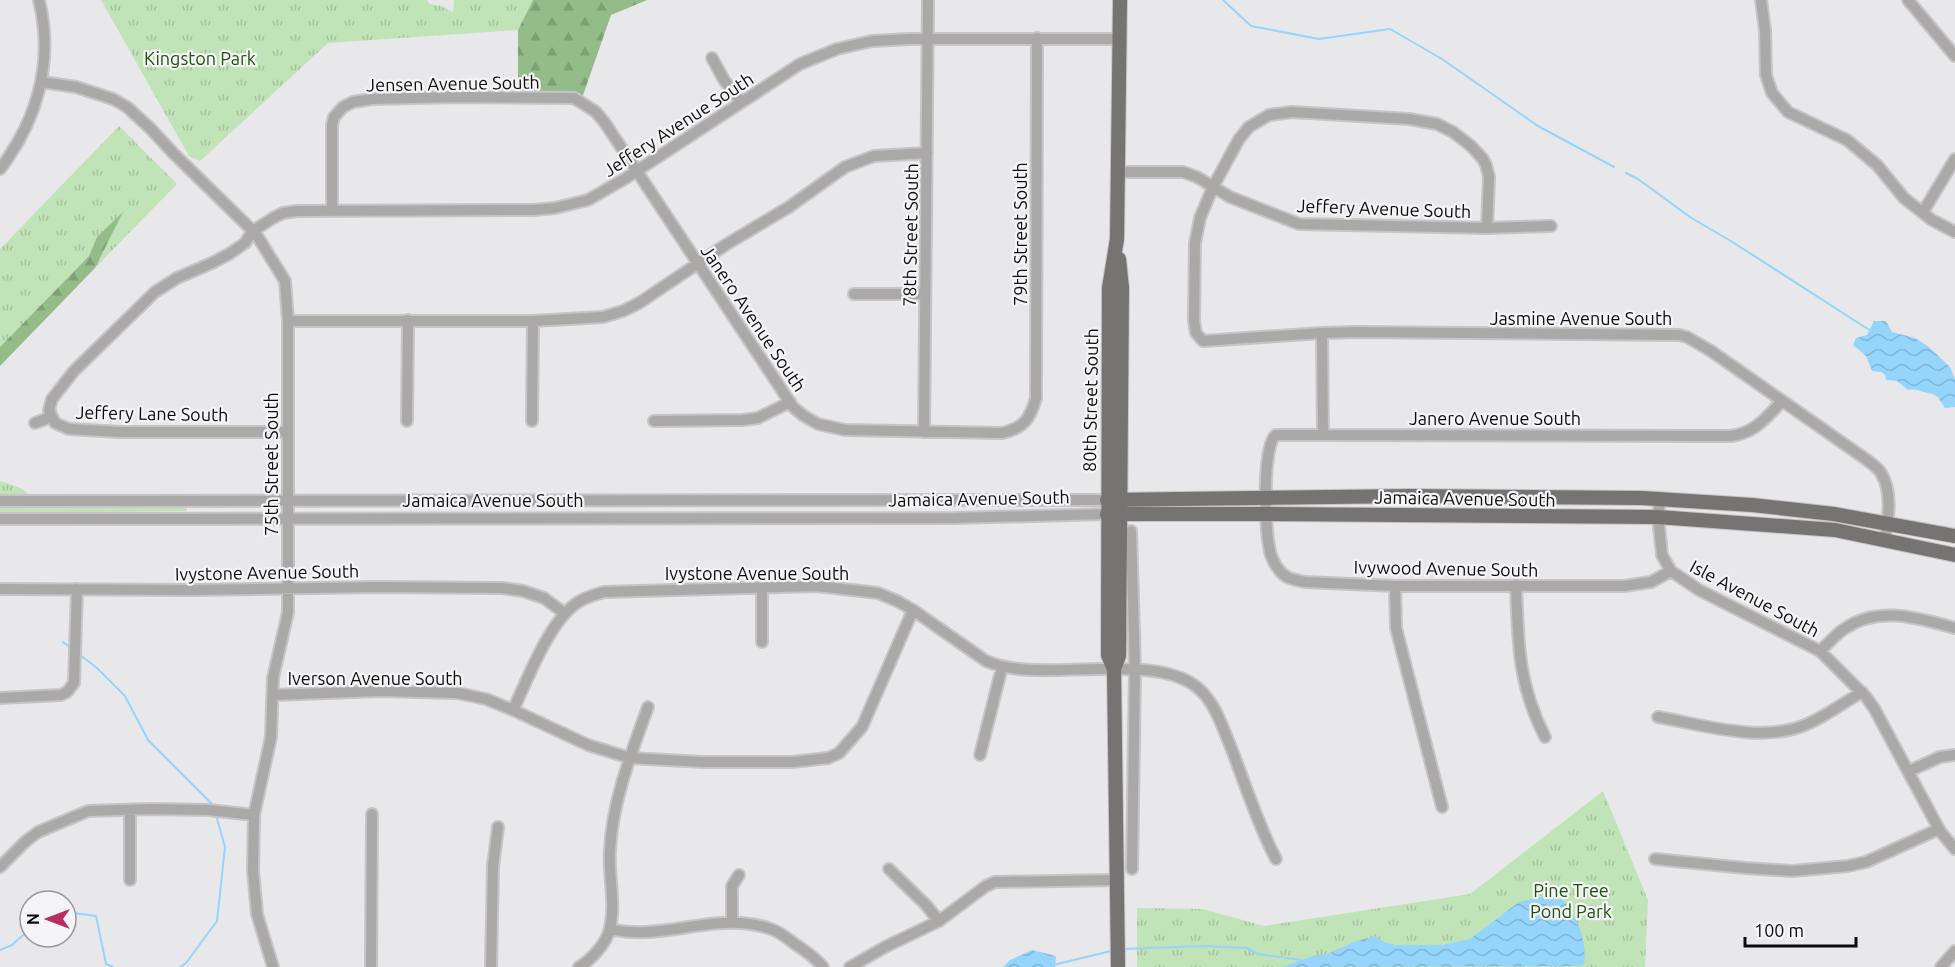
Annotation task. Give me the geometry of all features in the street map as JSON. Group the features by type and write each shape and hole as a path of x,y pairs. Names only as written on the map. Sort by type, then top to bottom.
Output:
{"main road":[{"name":"80th Street South","path":"1118,967 1114,669 1108,655 1114,514 1109,288 1117,239 1120,0"},
{"name":"Jamaica Avenue South","path":"1114,500 1410,496 1660,499 1811,511 1955,536"},
{"name":"Jamaica Avenue South","path":"1114,514 1658,517 1835,530 1955,555"}],"street":[{"path":"0,169 29,123 42,82 45,40 44,21 39,0"},
{"name":"78th Street South","path":"924,432 928,0"},
{"path":"1761,0 1765,30 1766,75 1772,93 1788,112 1847,140 1876,165 1904,198 1932,220 1955,232"},
{"path":"1908,0 1955,56"},
{"name":"Jeffery Avenue South","path":"253,231 283,213 297,211 522,210 555,208 588,200 637,171 800,64 837,49 872,41 928,38 1120,39"},
{"name":"79th Street South","path":"1020,427 1032,412 1036,398 1037,38"},
{"path":"712,58 724,80 741,102"},
{"name":"75th Street South","path":"42,82 94,92 127,108 253,231 285,281 288,321 288,612 273,678 271,737 254,814 253,870 257,914 273,967"},
{"name":"Jensen Avenue South","path":"332,211 331,164 334,117 343,106 372,99 574,98 596,112 637,171"},
{"path":"1213,187 1239,139 1249,127 1269,115 1292,112 1409,119 1437,124 1453,132 1483,159 1488,177 1487,228"},
{"path":"288,321 533,321 603,317 623,311 789,207 832,175 858,161 874,156 927,153"},
{"path":"1923,212 1955,159"},
{"name":"Janero Avenue South","path":"637,171 790,402 804,416 818,424 833,428 1002,433 1020,427"},
{"name":"Jeffery Avenue South","path":"1119,172 1183,172 1197,177 1230,197 1299,224 1487,228 1551,226"},
{"name":"Jasmine Avenue South","path":"1213,187 1200,218 1195,243 1194,321 1202,346 1322,333 1679,335 1687,337 1711,351 1867,460 1880,472 1886,485 1885,541"},
{"name":"Jeffery Lane South","path":"253,231 245,243 229,254 177,278 155,292 74,372 52,399 51,417 55,423 69,429 121,432 288,432"},
{"path":"854,294 925,294"},
{"path":"407,420 408,320"},
{"path":"532,421 533,321"},
{"path":"1322,333 1323,435"},
{"name":"Janero Avenue South","path":"1266,514 1265,497 1271,438 1276,435 1730,436 1741,435 1760,425 1782,401"},
{"path":"654,420 743,420 758,418 790,402"},
{"path":"35,423 51,417"},
{"name":"Isle Avenue South","path":"1660,499 1658,517 1662,555 1671,571 1699,590 1820,651 1862,692 1874,708 1939,829 1955,849"},
{"name":"Jamaica Avenue South","path":"0,501 1114,500"},
{"name":"Jamaica Avenue South","path":"0,519 954,518 1114,514"},
{"name":"Ivywood Avenue South","path":"1266,514 1273,561 1282,574 1305,582 1395,586 1624,586 1651,582 1671,571"},
{"path":"1131,531 1135,670 1132,869"},
{"path":"1516,585 1517,635 1523,680 1527,697 1545,737"},
{"name":"Ivystone Avenue South","path":"513,710 553,629 564,613 581,600 604,592 817,586 878,593 897,600 986,661 1002,667 1156,671 1176,677 1199,689 1220,720 1275,859"},
{"path":"1395,586 1396,628 1442,807"},
{"name":"Ivystone Avenue South","path":"0,589 502,588 523,591 544,598 564,613"},
{"path":"762,588 762,642"},
{"path":"0,698 61,695 67,692 74,683 77,590"},
{"name":"Iverson Avenue South","path":"274,694 379,691 457,693 486,699 588,745 630,758 703,762 792,762 828,758 839,753 862,727 913,610"},
{"path":"1820,651 1844,629 1865,618 1878,615 1900,615 1955,628"},
{"path":"980,755 1002,667"},
{"path":"1658,717 1748,732 1786,731 1806,725 1862,692"},
{"path":"579,967 596,952 610,929 613,885 610,851 613,825 630,758 648,707"},
{"path":"1909,771 1940,757 1955,755"},
{"path":"130,810 130,880"},
{"path":"0,867 38,832 88,811 209,810 254,814"},
{"path":"371,967 372,814"},
{"path":"491,967 493,866 498,827"},
{"path":"1655,859 1792,871 1848,866 1866,862 1939,829"},
{"path":"889,869 939,921"},
{"path":"732,922 732,886 739,875"},
{"path":"850,967 939,921 986,886 995,882 1116,880"},
{"path":"610,929 644,933 732,922 762,927 780,934 809,953 823,967"},
{"path":"1941,967 1955,951"}],"green space":[{"name":"Kingston Park","path":"101,0 427,0 430,4 453,12 454,0 533,0 518,30 328,43 200,161 189,156"},
{"path":"533,0 647,0 611,15 581,101 518,97 518,30"},
{"path":"165,45 180,59 165,74 152,60"},
{"path":"119,126 177,184 95,268 122,214 97,237 89,256 0,347 0,249"},
{"path":"123,212 95,268 0,366 0,347 89,256 97,237"},
{"path":"0,481 23,489 29,495 0,495"},
{"path":"0,508 187,508 187,511 0,513"},
{"name":"Pine Tree Pond Park","path":"1603,791 1648,900 1645,967 1137,967 1137,908 1203,909 1264,926 1470,894"}],"water":[{"path":"1874,321 1886,321 1892,332 1915,338 1929,347 1950,367 1955,379 1955,407 1945,408 1934,395 1908,390 1897,381 1886,380 1885,375 1881,372 1872,371 1866,356 1853,345 1856,338 1867,335"},
{"path":"1541,897 1560,897 1566,903 1580,928 1585,955 1584,964 1580,966 1282,967 1313,956 1327,954 1375,936 1386,943 1396,945 1443,945 1470,939 1519,902"},
{"path":"1032,950 1056,956 1055,967 1003,967 1010,960"}],"waterway":[{"path":"1223,0 1251,26 1319,39 1390,29 1442,59 1538,126 1614,167"},
{"path":"1626,173 1638,179 1690,217 1871,331"},
{"path":"63,642 71,648"},
{"path":"80,655 97,668 125,696 148,740 213,807"},
{"path":"180,967 186,963 217,921 225,847 216,815"},
{"path":"78,914 96,916 106,964 113,967"},
{"path":"0,950 18,940"},
{"path":"1123,949 1204,946 1247,948 1258,954 1301,960"},
{"path":"1053,965 1111,951"}]}
